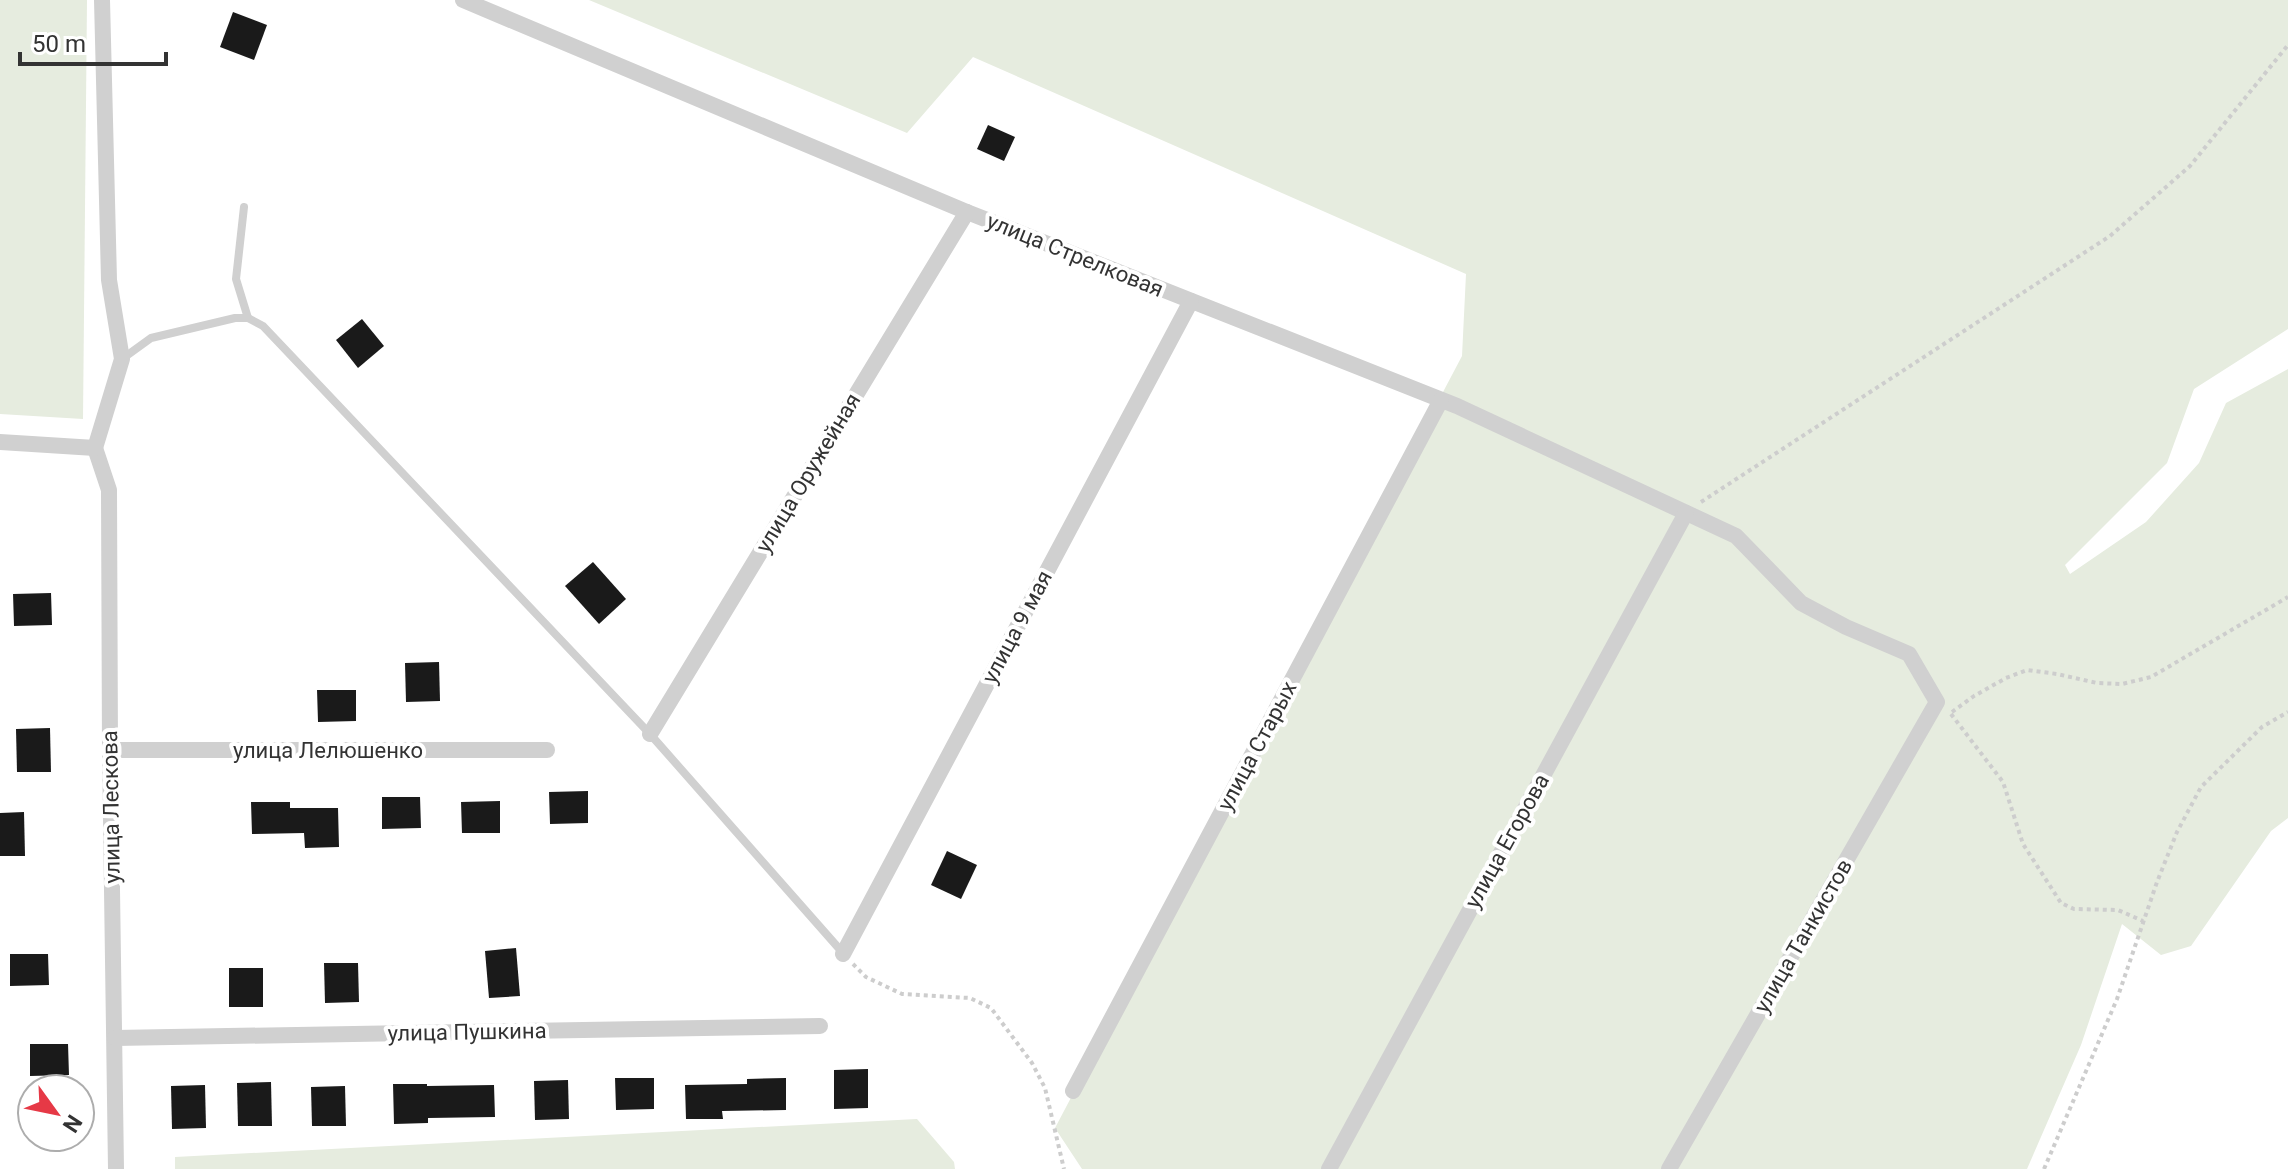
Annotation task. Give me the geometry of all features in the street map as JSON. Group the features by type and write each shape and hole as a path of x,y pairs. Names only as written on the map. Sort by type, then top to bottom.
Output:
{"street":[{"path":"0,442 95,448 122,359 109,280 102,0"},
{"name":"улица Стрелковая","path":"463,0 967,212 1441,400 1736,536 1801,603 1846,627 1909,654 1943,708"},
{"name":"улица Оружейная","path":"650,734 967,212"},
{"name":"улица 9 мая","path":"843,954 1191,301"},
{"name":"улица Старых","path":"1073,1091 1441,400"},
{"name":"улица Лескова","path":"95,448 109,490 116,1169"},
{"name":"улица Егорова","path":"1329,1169 1686,513"},
{"name":"улица Танкистов","path":"1669,1169 1943,708"},
{"name":"улица Лелюшенко","path":"110,750 547,750"},
{"name":"улица Пушкина","path":"115,1038 820,1026"}],"lane":[{"path":"244,207 236,279 248,318"},
{"path":"122,359 151,338 235,318 248,318 263,326 650,734 843,954"}],"path":[{"path":"1686,513 2110,236 2190,166 2288,45"},
{"path":"1943,708 2027,670 2097,683 2122,684 2151,677 2288,597"},
{"path":"1943,708 1955,717 2003,782 2023,844 2061,903 2074,909 2118,910 2143,921"},
{"path":"2044,1169 2117,999 2177,832 2201,787 2262,727 2288,712"},
{"path":"843,954 866,977 902,994 970,998 991,1008 1032,1063 1045,1088 1064,1169"}],"shaded area":[{"path":"0,0 87,0 83,419 0,414"},
{"path":"589,0 2288,0 2288,329 2194,389 2167,463 2065,565 2070,574 2146,522 2199,463 2226,403 2288,369 2288,818 2271,831 2191,946 2161,955 2122,924 2081,1045 2027,1169 1082,1169 1055,1128 1462,356 1466,274 973,57 907,133"},
{"path":"917,1119 954,1162 955,1169 175,1169 175,1157"}],"building":[{"path":"233,12 267,25 254,60 220,47"},
{"path":"988,125 1015,137 1004,161 977,149"},
{"path":"362,319 384,346 358,368 336,340"},
{"path":"593,562 626,599 599,624 565,586"},
{"path":"51,593 52,625 14,626 13,594"},
{"path":"439,662 440,701 406,702 405,663"},
{"path":"317,690 356,690 356,721 318,722"},
{"path":"50,728 51,772 17,772 16,729"},
{"path":"588,791 588,823 550,824 549,792"},
{"path":"382,797 420,797 421,828 382,829"},
{"path":"500,801 500,833 462,833 461,802"},
{"path":"251,802 290,802 290,808 338,808 339,847 305,848 304,833 252,834"},
{"path":"24,812 25,856 0,856 0,813"},
{"path":"947,851 977,865 961,899 931,885"},
{"path":"516,948 520,996 489,998 485,951"},
{"path":"10,954 48,954 49,985 10,986"},
{"path":"324,963 358,963 359,1002 325,1003"},
{"path":"229,968 263,968 263,1007 229,1007"},
{"path":"30,1044 68,1044 69,1073 30,1073"},
{"path":"868,1069 868,1108 834,1109 834,1070"},
{"path":"615,1078 654,1078 654,1109 616,1110"},
{"path":"786,1078 786,1110 722,1111 723,1119 686,1119 685,1085 747,1084 747,1079"},
{"path":"568,1080 569,1119 535,1120 534,1081"},
{"path":"271,1082 272,1126 238,1126 237,1083"},
{"path":"393,1084 494,1085 495,1117 428,1118 428,1123 394,1124"},
{"path":"205,1085 206,1128 172,1129 171,1086"},
{"path":"345,1086 346,1126 312,1126 311,1087"}]}
